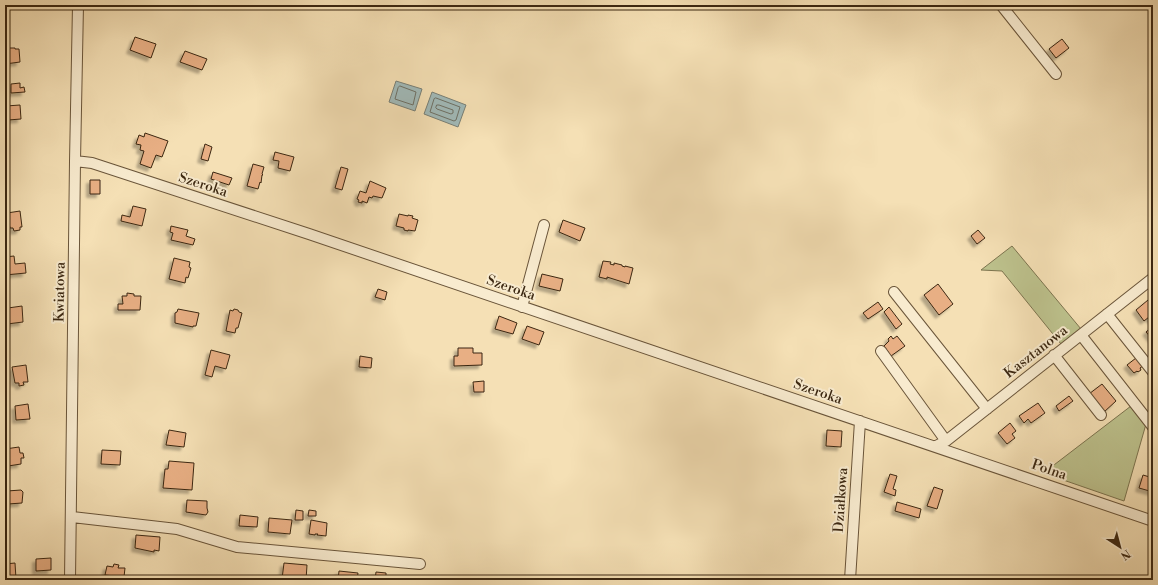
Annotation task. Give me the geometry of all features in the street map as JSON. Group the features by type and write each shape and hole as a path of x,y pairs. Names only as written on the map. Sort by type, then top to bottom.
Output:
{"street":[{"name":"Kwiatowa","path":"70,580 78,5"},
{"path":"1001,5 1056,74"},
{"name":"Szeroka","path":"75,161 99,166 309,234 936,446"},
{"path":"522,307 544,225"},
{"name":"Kasztanowa","path":"936,446 946,441 1153,278"},
{"path":"894,292 987,409"},
{"path":"1107,314 1153,372"},
{"path":"1080,335 1153,427"},
{"path":"881,352 946,441"},
{"path":"1054,356 1101,415"},
{"name":"Działkowa","path":"850,580 860,421"},
{"name":"Polna","path":"936,446 1153,521"},
{"path":"72,517 177,529 237,547 420,564"}],"green space":[{"path":"1012,246 1081,329 1061,344 1002,271 981,270"},
{"path":"1131,406 1146,424 1124,501 1046,474 1050,468"}],"water":[{"path":"396,81 422,89 415,111 389,102"},
{"path":"432,92 466,105 458,127 424,114"}],"building":[{"path":"135,37 156,44 151,58 130,50"},
{"path":"1062,39 1069,48 1056,58 1049,49"},
{"path":"5,48 19,49 20,62 5,64"},
{"path":"185,51 207,59 202,70 180,62"},
{"path":"20,83 20,88 24,87 25,92 11,93 11,84"},
{"path":"20,105 21,119 8,120 6,106"},
{"path":"145,133 168,141 162,157 156,155 151,168 140,164 144,151 140,150 141,145 136,144 139,135 144,137"},
{"path":"205,144 212,147 208,161 201,159"},
{"path":"275,152 294,157 290,171 278,168 279,161 273,160"},
{"path":"253,164 264,167 261,183 260,182 258,189 247,186"},
{"path":"341,167 348,169 342,190 335,188"},
{"path":"213,172 232,178 229,185 211,179"},
{"path":"90,180 100,180 100,194 90,194"},
{"path":"370,181 386,188 382,198 373,196 372,198 369,197 367,203 362,201 362,203 358,202 359,200 357,199 360,191 366,193"},
{"path":"133,206 146,209 142,226 121,221 122,215 130,217"},
{"path":"20,211 22,227 20,227 20,230 14,231 13,228 10,228 7,213"},
{"path":"399,214 413,216 412,218 418,220 415,231 404,230 404,228 396,226"},
{"path":"563,220 585,228 580,241 559,232"},
{"path":"171,226 188,230 186,236 195,239 193,245 171,240 173,233 170,232"},
{"path":"978,230 985,238 977,244 971,236"},
{"path":"14,256 15,264 25,263 26,273 5,275 5,257"},
{"path":"174,258 190,262 189,267 191,268 188,278 186,277 185,283 169,279"},
{"path":"603,261 611,262 610,264 614,265 614,263 633,268 629,284 607,277 607,279 599,277"},
{"path":"542,274 563,279 560,291 539,286"},
{"path":"938,284 953,304 939,315 924,295"},
{"path":"378,289 387,292 385,300 375,297"},
{"path":"127,293 134,294 134,296 141,296 140,310 118,310 118,304 123,304 122,296 127,296"},
{"path":"1148,300 1153,306 1153,319 1151,320 1149,317 1144,321 1136,310"},
{"path":"878,302 883,309 868,319 863,313"},
{"path":"22,306 23,322 7,324 6,313 9,312 8,308"},
{"path":"889,307 902,324 896,329 884,312"},
{"path":"178,309 199,313 196,326 193,327 175,323 175,313"},
{"path":"234,309 242,313 235,333 226,331 230,310 233,311"},
{"path":"499,316 517,323 513,334 495,329"},
{"path":"527,326 544,332 539,345 522,339"},
{"path":"1153,326 1153,340 1146,332"},
{"path":"891,336 893,339 897,336 905,346 891,356 884,346 889,341 888,339"},
{"path":"458,348 473,348 473,353 482,353 482,365 454,366 454,356 458,356"},
{"path":"211,350 230,355 226,369 215,366 212,377 205,375"},
{"path":"360,356 372,358 371,368 359,367"},
{"path":"1136,358 1143,366 1140,368 1141,370 1134,373 1127,365"},
{"path":"26,365 28,382 23,382 24,385 19,386 19,383 15,383 12,367"},
{"path":"484,381 484,392 474,392 473,382"},
{"path":"1102,384 1116,401 1104,412 1089,394"},
{"path":"1069,396 1073,401 1059,411 1056,406"},
{"path":"1038,403 1045,413 1031,423 1028,419 1024,423 1019,416"},
{"path":"28,404 30,419 16,420 15,406"},
{"path":"1010,423 1016,431 1012,434 1015,438 1007,444 998,433"},
{"path":"169,430 186,433 184,447 166,445"},
{"path":"827,430 842,431 841,447 826,446"},
{"path":"19,447 20,453 23,453 24,458 21,458 21,464 8,466 7,460 5,460 5,456 7,455 5,449"},
{"path":"102,450 121,451 120,465 101,464"},
{"path":"169,461 194,463 192,490 163,488 165,469 168,469"},
{"path":"890,474 897,476 893,489 896,490 895,496 884,492"},
{"path":"1143,475 1153,478 1153,492 1139,488"},
{"path":"934,487 943,490 937,509 927,506"},
{"path":"21,490 23,492 22,503 5,503 5,493 7,493 7,491"},
{"path":"187,500 207,501 208,512 206,515 186,512"},
{"path":"897,502 921,509 919,518 895,511"},
{"path":"296,510 303,511 303,520 295,520"},
{"path":"309,510 316,511 316,516 308,516"},
{"path":"240,515 258,517 257,527 239,526"},
{"path":"269,518 292,520 290,534 268,532"},
{"path":"311,520 327,523 326,536 309,534"},
{"path":"136,535 160,537 159,551 154,550 154,552 135,548"},
{"path":"51,558 51,570 36,571 36,559"},
{"path":"15,563 16,579 6,580 5,564"},
{"path":"284,563 307,565 306,580 282,579"},
{"path":"114,564 119,565 118,568 125,568 124,577 105,575 107,566 113,567"},
{"path":"339,571 358,573 357,580 338,580"},
{"path":"376,572 386,573 386,576 396,577 395,580 375,580"}]}
